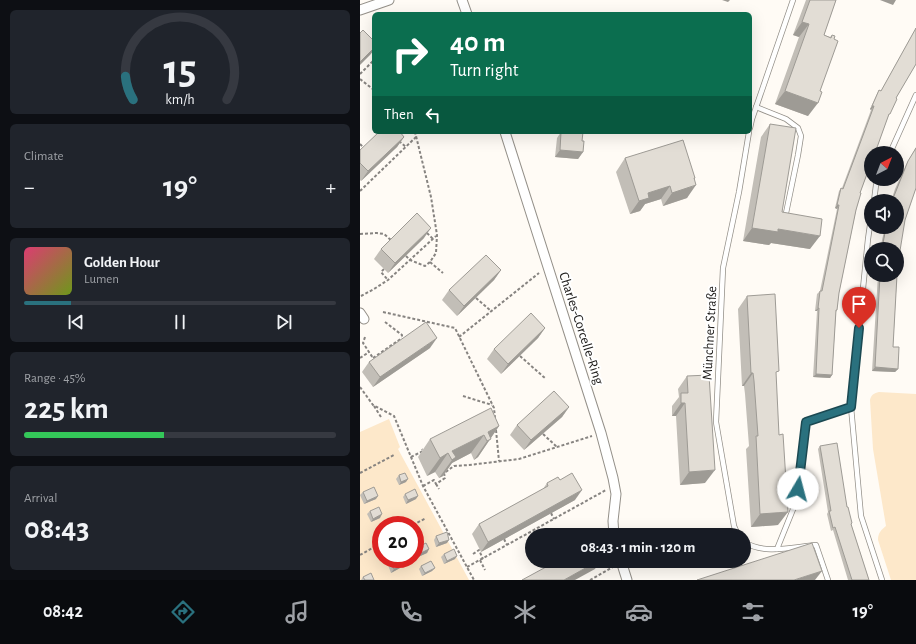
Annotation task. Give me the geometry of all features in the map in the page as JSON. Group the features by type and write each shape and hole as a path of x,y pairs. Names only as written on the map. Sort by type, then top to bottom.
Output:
{"street":[{"path":"360,10 390,0"},
{"path":"462,0 466,12"},
{"name":"Charles-Corcelle-Ring","path":"506,134 601,433 615,485 616,494 614,528"},
{"path":"623,568 628,580"}],"lane":[{"path":"752,119 794,0"},
{"path":"893,146 916,95"},
{"path":"756,107 786,118 798,128 801,136 785,218"},
{"name":"Münchner Straße","path":"735,528 716,422 723,268 739,192 749,134"},
{"path":"869,234 851,407 861,516 882,580"},
{"path":"777,549 796,502 806,422 851,407"},
{"path":"751,546 763,549 777,549 816,545 828,580"}],"path":[{"path":"360,74 372,62"},
{"path":"360,79 372,88"},
{"path":"406,256 410,260 425,266 430,262 436,253 437,235 431,197 415,134"},
{"path":"360,191 416,137"},
{"path":"396,138 406,147"},
{"path":"360,144 365,149"},
{"path":"379,164 383,169"},
{"path":"423,228 432,239"},
{"path":"360,234 384,234 392,241"},
{"path":"361,296 374,290 388,280 437,235"},
{"path":"430,262 443,274"},
{"path":"459,337 548,266"},
{"path":"384,269 381,272 388,280"},
{"path":"476,298 491,311"},
{"path":"383,312 455,328 494,408 499,461"},
{"path":"385,322 402,335 404,342"},
{"path":"365,337 362,343 376,362"},
{"path":"373,358 402,338"},
{"path":"360,358 369,352"},
{"path":"520,356 546,379"},
{"path":"360,387 381,417"},
{"path":"463,396 492,405"},
{"path":"373,405 394,416 422,486 474,580"},
{"path":"436,484 445,478 444,472 454,466 519,458 601,433"},
{"path":"543,434 558,447"},
{"path":"411,457 423,451 422,448"},
{"path":"360,473 394,455"},
{"path":"422,486 434,480 439,489"},
{"path":"467,567 615,485"},
{"path":"551,513 554,519"},
{"path":"504,539 507,545"},
{"path":"360,555 372,548"},
{"path":"473,554 479,550 485,570"},
{"path":"590,580 611,568"}],"shaded area":[{"path":"879,392 916,394 916,580 891,580 878,540 880,532 886,526 873,449 870,400 873,394"},
{"path":"389,419 400,447 398,449 469,580 360,580 360,432"}],"building":[{"path":"810,0 836,0 824,35 831,38 832,35 835,36 834,39 838,41 820,91 822,92 818,103 785,91 809,24 802,22"},
{"path":"916,28 916,64 896,98 897,99 889,114 878,146 864,146 864,182 856,210 836,310 832,375 816,374 820,291 822,291 839,205 837,205 841,188 843,189 874,106 872,106 879,90 881,91"},
{"path":"363,30 372,39 372,50 360,62 360,33"},
{"path":"770,124 796,128 782,212 822,219 820,236 778,229 778,232 752,228"},
{"path":"377,134 402,134 404,137 368,171 360,163 360,150"},
{"path":"561,134 583,134 583,152 560,150"},
{"path":"683,140 696,185 672,193 670,186 648,193 649,198 639,201 625,158"},
{"path":"916,148 916,188 904,226 904,194 895,194 898,186 904,186 904,171"},
{"path":"417,213 431,228 395,263 381,249"},
{"path":"885,234 903,234 901,242 883,242"},
{"path":"486,255 501,270 464,306 449,290"},
{"path":"880,282 897,282 893,347 899,347 898,369 875,367"},
{"path":"775,294 779,371 776,372 779,435 783,434 788,512 760,514 756,436 758,436 754,381 753,373 751,373 747,296"},
{"path":"531,313 545,328 508,364 494,349"},
{"path":"426,322 437,338 380,377 369,362"},
{"path":"709,375 715,470 689,472 685,403 681,403 681,393 688,393 687,376"},
{"path":"554,391 569,407 531,440 517,425"},
{"path":"491,408 499,426 488,432 491,439 487,441 484,435 452,451 456,457 452,460 448,453 440,458 430,439"},
{"path":"837,443 847,507 869,580 852,580 835,527 833,528 829,511 831,511 820,446"},
{"path":"405,473 408,479 401,482 399,475"},
{"path":"572,473 582,490 488,542 479,524 548,486 547,483 558,477 560,480"},
{"path":"374,487 378,496 367,501 363,492"},
{"path":"415,489 418,496 408,500 405,494"},
{"path":"379,507 382,514 372,516 370,511"},
{"path":"447,532 449,540 439,543 436,536"},
{"path":"426,543 429,549 424,552 424,544"},
{"path":"812,543 822,571 794,580 697,580 734,568 751,568 751,563"},
{"path":"454,549 457,556 447,561 444,554"},
{"path":"431,561 435,568 425,573 422,568 424,568 424,564"},
{"path":"544,568 585,568 564,580 522,580"},
{"path":"371,573 374,580 365,580 363,577"}],"route":[{"path":"798,489 806,422 851,407 859,328"}]}
